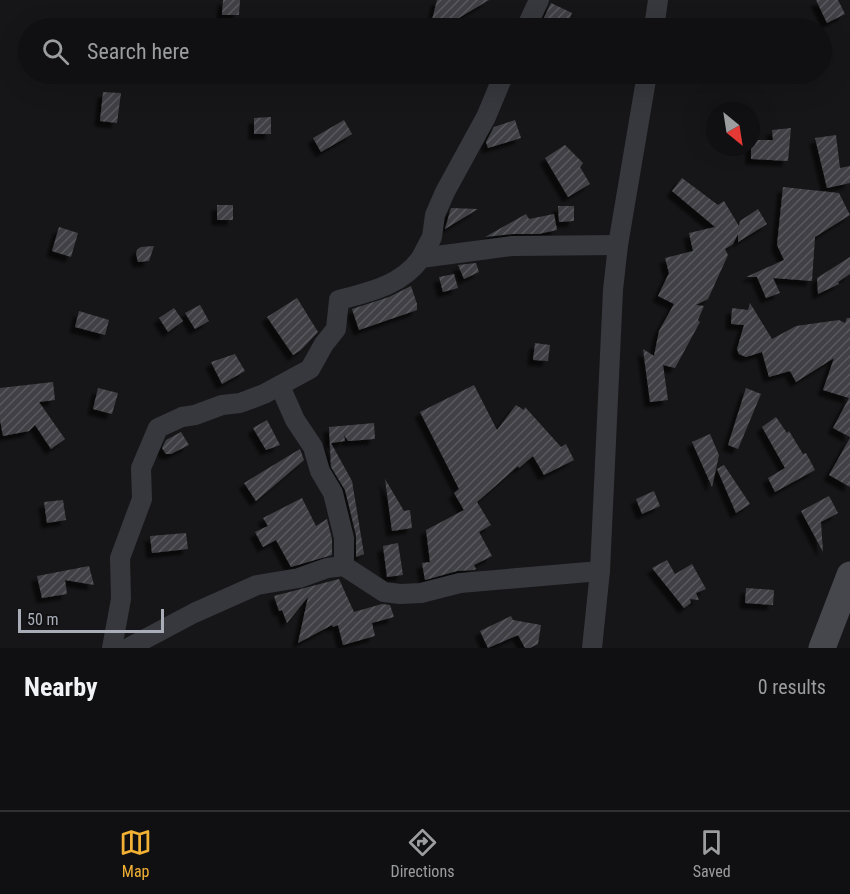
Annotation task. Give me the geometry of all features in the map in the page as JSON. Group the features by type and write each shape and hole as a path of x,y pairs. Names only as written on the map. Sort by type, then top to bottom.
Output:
{"main road":[{"path":"822,648 850,575"}],"street":[{"path":"531,18 539,0"},
{"path":"655,18 658,0"},
{"path":"112,648 121,599 120,558 142,499 141,468 158,428 182,417 195,415 222,405 240,403 280,386 310,369 324,344 336,329 339,300 381,288 402,278 415,267 432,237 435,215 445,192 486,117 500,84"},
{"path":"592,648 600,571 613,290 618,245 645,84"},
{"path":"421,258 512,246 618,245"},
{"path":"280,386 295,420 313,447 320,471 333,493 344,538 344,566"},
{"path":"128,648 194,613 257,585 299,578 327,568 344,566 384,592 400,594 421,593 460,583 600,571"}],"building":[{"path":"223,0 240,0 239,15 222,15"},
{"path":"437,0 489,0 459,18 432,18"},
{"path":"816,0 838,0 845,14 832,20 832,18 825,18"},
{"path":"551,3 572,13 570,18 544,18"},
{"path":"103,92 121,93 117,123 100,121"},
{"path":"271,117 271,134 254,134 254,118"},
{"path":"344,120 352,134 321,152 313,138"},
{"path":"515,120 521,138 488,148 486,142 494,127"},
{"path":"791,128 788,161 751,159 751,156 760,156 760,140 773,140 772,130"},
{"path":"836,135 840,168 850,166 850,183 827,188 815,138"},
{"path":"565,145 583,163 580,167 590,184 568,197 545,158"},
{"path":"682,178 718,205 724,201 739,226 740,221 758,209 767,224 738,242 738,234 733,244 725,249 728,255 708,299 696,305 704,306 698,320 700,322 675,368 663,365 668,400 650,402 643,349 654,356 659,331 674,304 658,296 669,273 665,258 693,251 689,233 715,227 672,191"},
{"path":"783,187 839,193 850,215 815,237 812,281 773,278 780,293 766,298 757,277 746,277 784,260 777,245"},
{"path":"217,205 233,205 233,220 217,220"},
{"path":"558,206 574,206 574,221 559,222"},
{"path":"451,208 478,209 445,229"},
{"path":"526,214 529,219 554,214 557,230 538,234 485,237"},
{"path":"59,227 78,233 71,257 52,251"},
{"path":"154,246 149,261 138,262 137,250 141,247"},
{"path":"850,257 850,274 838,282 839,284 818,294 817,278"},
{"path":"476,263 479,272 464,279 458,265"},
{"path":"454,274 458,288 443,292 439,277"},
{"path":"411,286 417,310 359,330 352,309 389,297"},
{"path":"297,298 318,332 293,355 267,317"},
{"path":"750,303 772,339 796,326 839,320 845,323 847,318 850,318 850,437 833,428 849,398 823,390 834,358 796,382 790,371 769,377 762,352 746,357 739,354 737,349 744,325 731,324 732,308 748,310"},
{"path":"200,305 209,321 195,329 185,313"},
{"path":"174,308 183,321 168,332 159,318"},
{"path":"79,311 109,320 105,335 75,327"},
{"path":"535,343 550,345 548,361 533,360"},
{"path":"235,354 245,371 222,384 211,362"},
{"path":"53,382 55,400 39,402 65,439 51,449 35,425 29,431 3,436 0,420 0,388"},
{"path":"474,385 497,430 516,405 524,410 525,407 561,447 566,444 574,460 544,475 533,456 519,468 518,466 477,502 491,525 479,532 492,556 474,565 476,569 474,570 457,571 425,580 422,563 430,562 426,530 464,510 454,493 459,489 420,412"},
{"path":"98,388 118,393 112,414 93,409"},
{"path":"746,388 761,394 738,449 728,445"},
{"path":"776,417 787,433 789,431 803,454 806,453 815,470 775,492 768,478 785,468 762,427"},
{"path":"267,420 280,445 266,450 253,428"},
{"path":"374,423 375,439 348,441 344,435 345,441 331,443 352,481 364,554 356,557 356,535 345,490 331,467 329,427"},
{"path":"181,432 189,445 171,454 166,454 162,448 166,440"},
{"path":"710,434 719,455 712,487 692,442"},
{"path":"850,438 850,487 829,475"},
{"path":"300,449 304,460 256,501 244,483"},
{"path":"724,465 750,504 736,513 717,469"},
{"path":"385,479 404,511 410,510 412,528 392,531"},
{"path":"654,491 660,506 642,514 636,499"},
{"path":"829,496 838,513 821,522 823,552 801,511"},
{"path":"302,498 316,526 327,519 332,539 332,555 291,567 276,540 263,547 255,532 268,526 263,518"},
{"path":"63,500 66,520 47,523 44,502"},
{"path":"186,533 188,549 152,553 150,536"},
{"path":"398,543 403,575 387,577 383,546"},
{"path":"667,560 675,574 692,564 706,589 696,593 699,600 690,599 691,603 684,608 652,568"},
{"path":"89,566 94,585 65,580 67,594 42,598 37,576"},
{"path":"339,579 354,612 382,604 390,605 394,617 372,623 375,636 343,645 338,625 333,627 332,625 298,643 308,597 287,623 282,610 279,611 274,596"},
{"path":"746,588 774,590 773,605 745,603"},
{"path":"511,616 513,620 541,625 538,644 525,648 518,635 488,648 480,631"}]}
